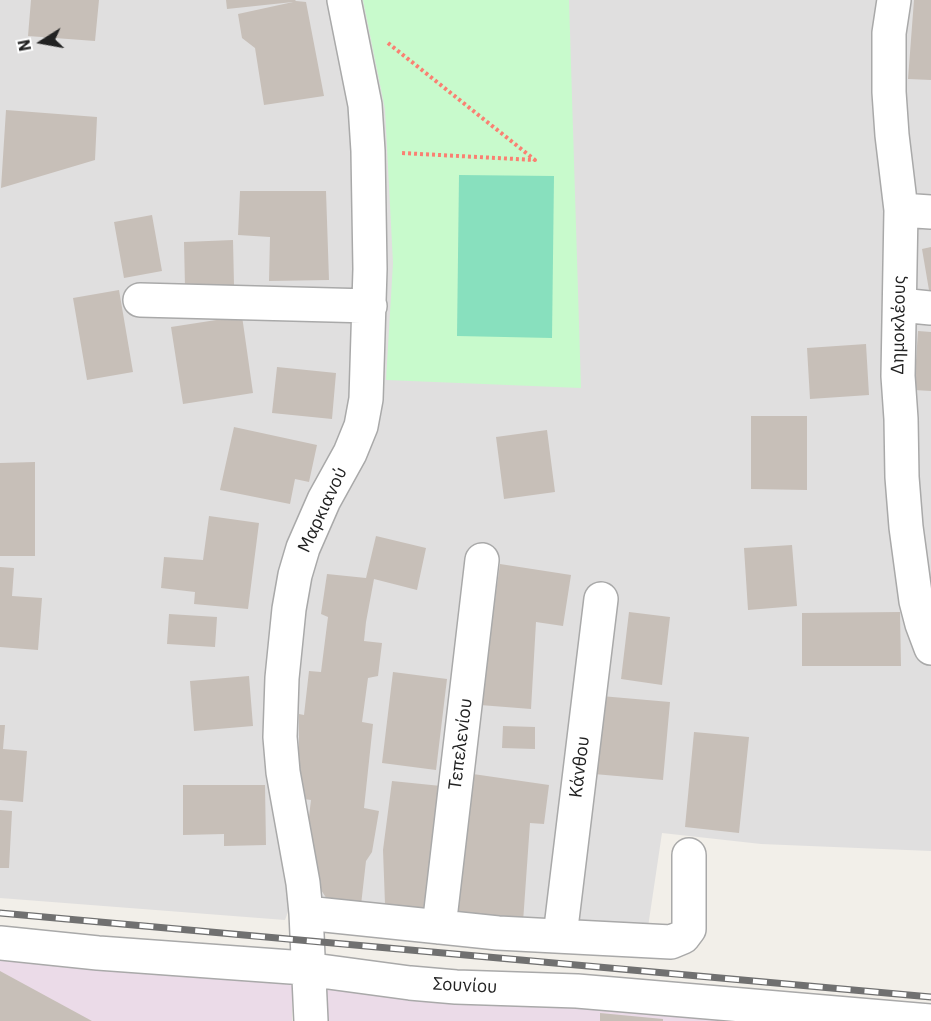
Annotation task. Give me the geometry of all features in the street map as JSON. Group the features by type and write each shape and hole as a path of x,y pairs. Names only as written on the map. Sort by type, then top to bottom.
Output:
{"street":[{"name":"Δημοκλέους","path":"894,0 889,33 892,135 916,211 915,306 898,376 902,477 915,602 931,648"},
{"name":"Μαρκιανού","path":"311,1021 303,883 280,737 282,678 295,575 303,548 324,500 350,453 361,426 366,399 370,306 368,151 365,105 345,4"},
{"path":"140,300 370,306"},
{"name":"Τεπελενίου","path":"439,927 483,560"},
{"name":"Κάνθου","path":"560,936 601,598"},
{"path":"306,913 498,933 670,942 683,937 688,928 689,855"},
{"name":"Σουνίου","path":"0,943 110,954 270,965 444,986 577,991 931,1021"}],"path":[{"path":"345,4 535,160 368,151"}],"shaded area":[{"path":"0,0 931,0 931,851 761,844 662,833 648,927 523,922 293,898 285,920 0,898"},
{"path":"0,951 292,979 292,1021 0,1021"},
{"path":"323,989 598,1006 743,1021 325,1021"}],"green space":[{"path":"363,0 569,0 581,388 386,380 393,263 385,109"},
{"path":"459,175 554,176 552,338 457,336"}],"building":[{"path":"31,0 99,0 95,41 28,36"},
{"path":"226,0 306,2 324,96 264,105 255,48 242,38 238,14 293,2 227,9"},
{"path":"914,0 931,0 931,80 908,79"},
{"path":"6,110 97,117 95,160 1,188"},
{"path":"240,191 326,191 329,280 269,281 270,237 238,235"},
{"path":"152,215 162,271 124,278 114,222"},
{"path":"233,240 234,285 185,287 184,242"},
{"path":"931,247 931,295 930,296 922,249"},
{"path":"119,290 133,372 87,380 73,298"},
{"path":"242,316 253,393 183,404 171,327"},
{"path":"918,331 931,332 931,391 914,390"},
{"path":"866,344 869,395 810,399 807,348"},
{"path":"277,367 336,373 332,419 272,413"},
{"path":"751,416 807,416 807,490 751,489"},
{"path":"234,427 317,445 309,482 295,479 290,504 220,490"},
{"path":"547,430 555,492 504,499 496,437"},
{"path":"35,462 35,556 0,556 0,463"},
{"path":"209,516 259,523 248,609 194,604 195,592 161,588 164,557 203,560"},
{"path":"376,536 426,548 417,590 374,579 366,622 364,641 382,643 378,676 368,678 362,722 373,724 364,808 379,811 372,852 366,861 361,905 329,902 313,878 307,833 311,800 304,799 305,792 299,792 299,714 304,715 309,671 321,672 328,617 321,614 327,574 366,578"},
{"path":"792,545 797,606 748,610 744,548"},
{"path":"500,564 571,575 563,626 536,622 531,709 480,705"},
{"path":"0,567 14,568 12,596 42,598 38,650 0,647"},
{"path":"629,612 670,617 662,685 621,679"},
{"path":"900,612 901,666 802,666 802,613"},
{"path":"169,614 217,617 215,647 167,644"},
{"path":"393,672 447,679 436,770 382,763"},
{"path":"249,676 253,726 194,731 190,681"},
{"path":"601,696 670,702 663,780 594,774"},
{"path":"0,725 5,725 3,749 27,751 23,802 0,800"},
{"path":"503,726 535,727 535,749 502,748"},
{"path":"694,732 749,737 739,833 685,827"},
{"path":"473,774 549,785 544,824 530,823 523,922 458,916"},
{"path":"392,781 441,786 431,909 385,904 383,850"},
{"path":"183,785 265,785 266,845 224,846 224,834 183,835"},
{"path":"0,810 12,811 9,868 0,868"},
{"path":"0,971 92,1021 0,1021"},
{"path":"600,1013 663,1019 663,1021 600,1021"}],"railway":[{"path":"0,913 931,997"}]}
